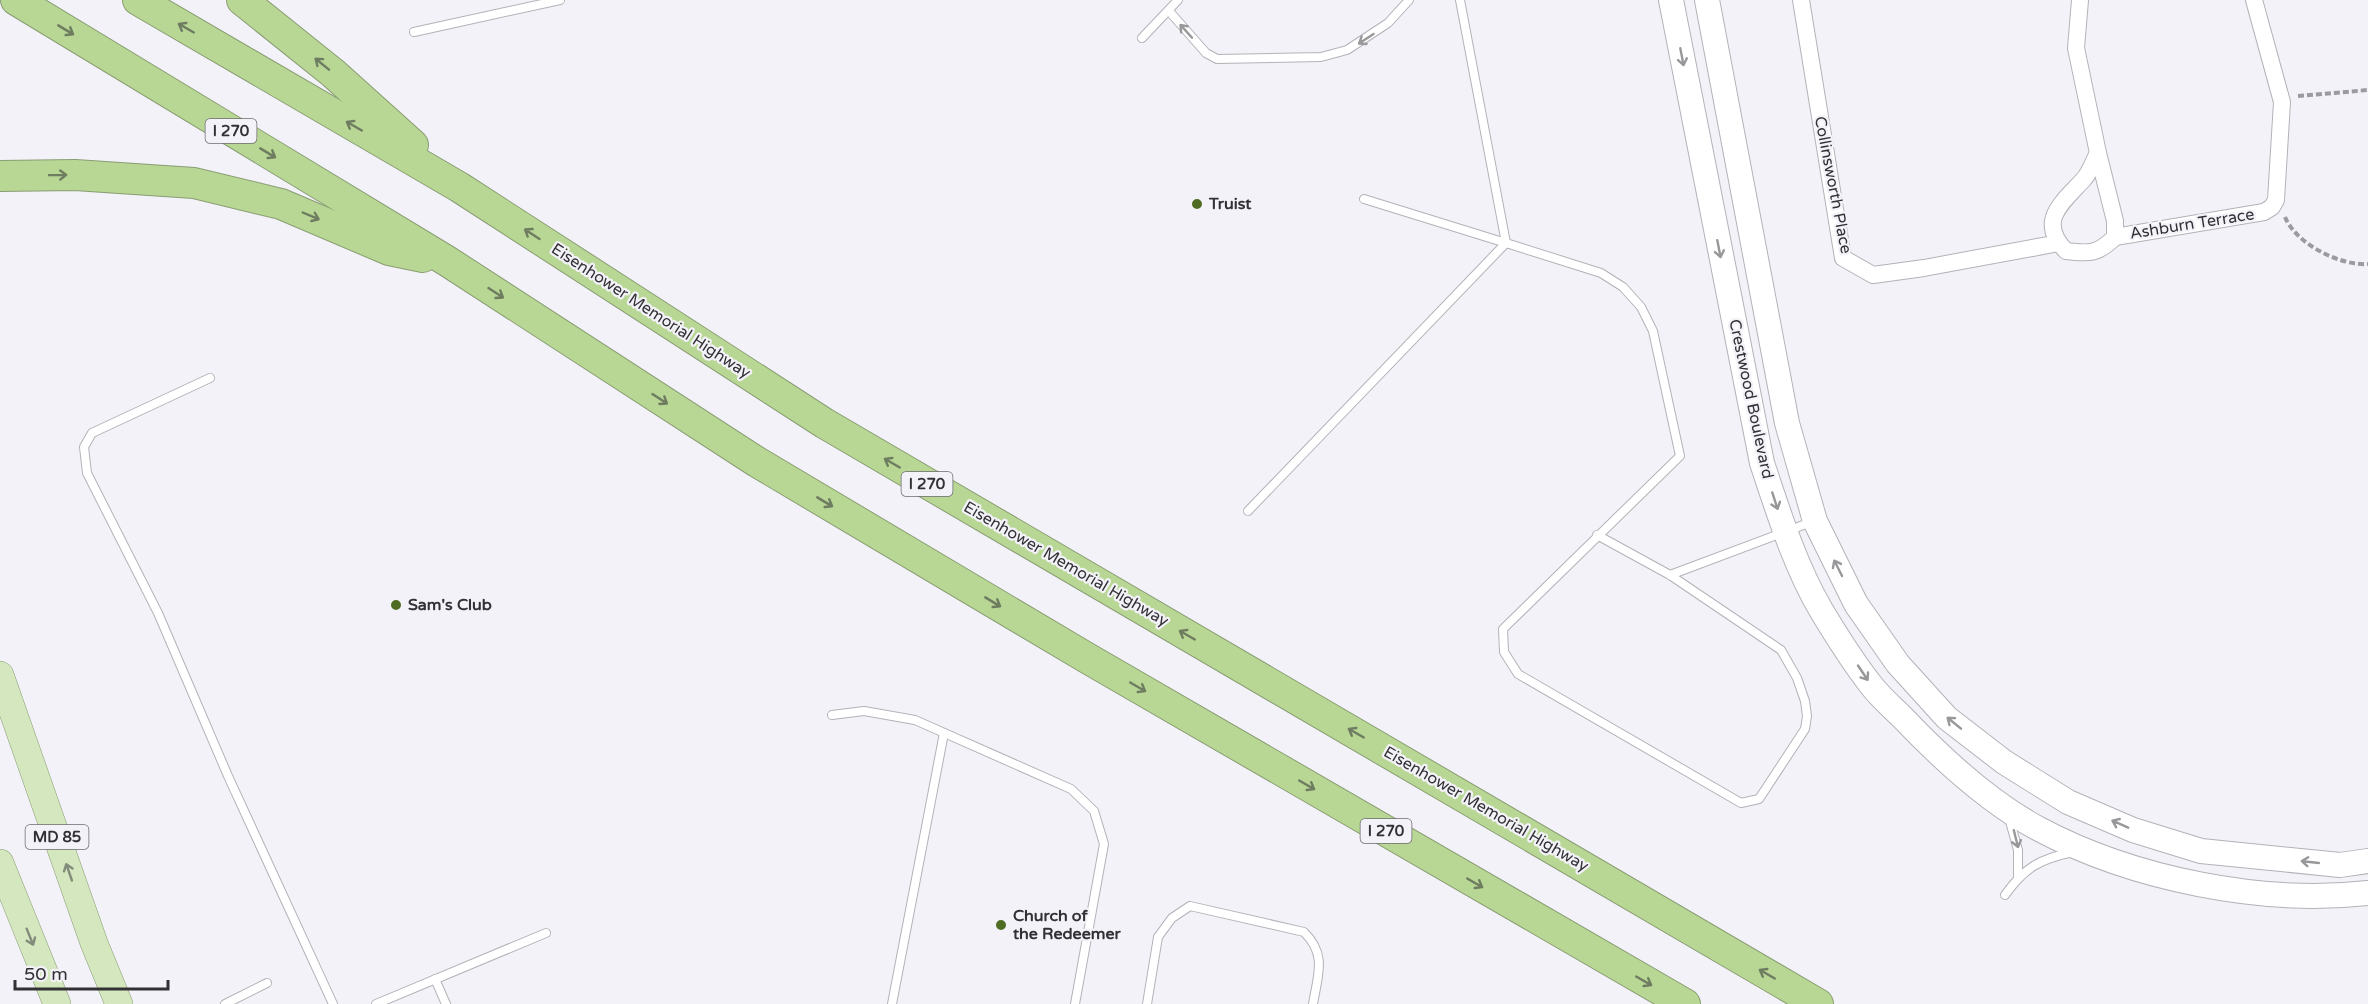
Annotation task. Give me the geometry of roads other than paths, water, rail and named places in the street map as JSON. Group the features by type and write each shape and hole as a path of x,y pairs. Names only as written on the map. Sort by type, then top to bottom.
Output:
{"highway":[{"name":"I 270","path":"16,0 447,261 758,462 1087,658 1684,1004"},
{"name":"Eisenhower Memorial Highway","path":"138,0 459,187 824,423 1818,1004"},
{"path":"242,0 333,73 459,187"},
{"path":"0,176 75,175 194,183 281,204 389,250 447,261"}],"main road":[{"name":"Crestwood Boulevard","path":"1671,0 1762,463 1785,533 1820,609 1872,686 1922,738 2001,804 2039,829 2084,850 2186,882 2257,894 2332,897 2368,894"},
{"name":"Crestwood Boulevard","path":"1707,0 1787,423 1815,521 1856,604 1905,672 1947,718 2004,762 2068,802 2133,830 2201,851 2340,865 2368,861"},
{"name":"MD 85","path":"0,675 91,935 119,1004"},
{"path":"0,863 57,1004"}],"street":[{"name":"Collinsworth Place","path":"1801,0 1843,258 1873,275 2059,243"},
{"path":"2080,0 2076,48 2115,221 2115,237 2103,248 2086,254 2066,251 2059,243 2052,227 2054,215 2064,198 2086,176 2098,153"},
{"name":"Ashburn Terrace","path":"2115,237 2264,212 2272,207 2276,200 2282,102 2254,0"}],"lane":[{"path":"414,32 560,0"},
{"path":"1142,38 1178,0"},
{"path":"1169,11 1206,53 1217,59 1321,57 1347,50 1368,38 1388,23 1409,0"},
{"path":"1460,0 1506,243"},
{"path":"1364,198 1601,273 1623,287 1641,307 1653,331 1680,456 1597,535 1503,628 1504,652 1518,674 1742,803 1759,799 1806,729 1808,716 1797,678 1781,650 1670,575 1597,535"},
{"path":"1248,510 1506,243"},
{"path":"210,378 92,433 84,447 87,473 158,613 228,776 333,1004"},
{"path":"1670,575 1815,521"},
{"path":"832,715 864,711 915,720 1071,789 1094,811 1104,844 1075,1004"},
{"path":"892,1004 944,733"},
{"path":"2001,804 2012,822 2018,850 2018,876"},
{"path":"2006,895 2018,876 2038,862 2084,850"},
{"path":"1147,1004 1158,937 1172,918 1190,906 1304,932 1316,943 1320,961 1313,1004"},
{"path":"380,1003 546,933"},
{"path":"435,979 446,1004"},
{"path":"225,1004 267,983"}],"place":[{"name":"Truist","path":"1197,204"},
{"name":"Sam's Club","path":"396,605"},
{"name":"Church of the Redeemer","path":"1001,925"}]}
